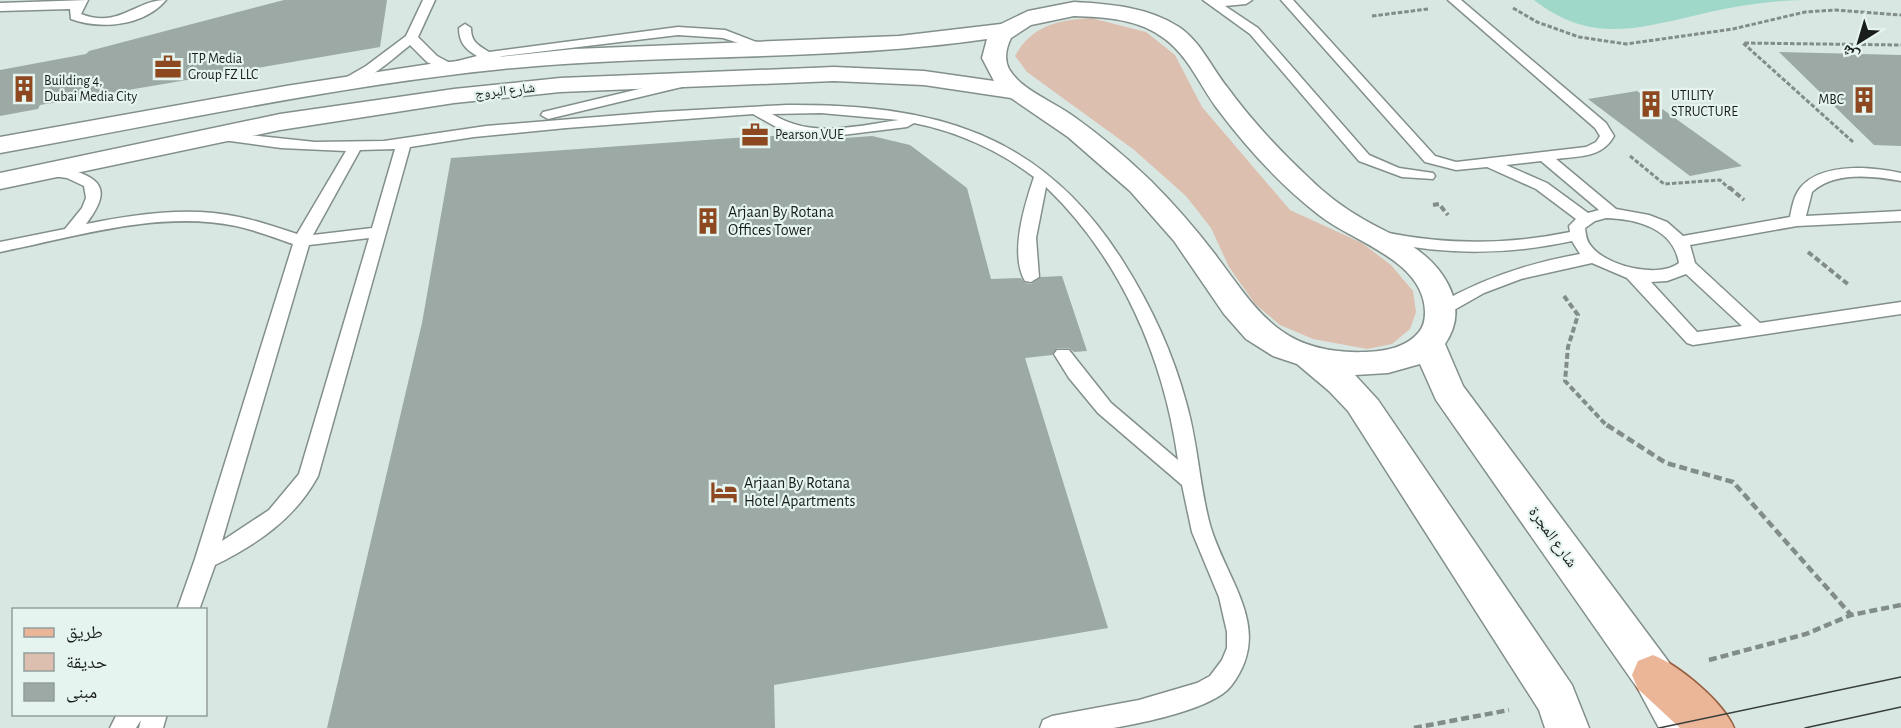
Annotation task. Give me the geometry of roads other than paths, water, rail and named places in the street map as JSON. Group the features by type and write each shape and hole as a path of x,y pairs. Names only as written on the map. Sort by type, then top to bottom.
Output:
{"main road":[{"path":"1653,675 1712,728"}],"street":[{"path":"1158,0 1172,22 1175,35"},
{"name":"شارع البروج","path":"0,146 505,57 915,42 1006,30 1051,6 1130,15 1155,23 1175,35"},
{"path":"1006,30 996,44 994,60 1002,76 1018,92 1052,113 1118,164 1178,227 1249,324 1272,341 1328,369 1349,388 1366,409 1562,714"},
{"name":"شارع المجرة","path":"1175,35 1189,49 1216,90 1252,135 1299,184 1341,218 1410,259 1426,275 1437,293 1435,327 1448,391 1653,675 1683,728"},
{"name":"شارع البروج","path":"0,181 211,135 338,112 454,96 560,85 877,75 924,78 1018,92"},
{"path":"1302,355 1338,363 1374,364 1405,357 1435,327"}],"lane":[{"path":"79,3 74,11 82,19 105,20 134,15 160,0"},
{"path":"345,84 370,69 411,38 429,0"},
{"path":"1212,1 1246,0"},
{"path":"1287,0 1430,159 1456,166 1589,151 1602,146 1607,136 1601,126 1454,0"},
{"path":"1212,1 1254,31 1364,158 1382,168 1405,175 1428,176"},
{"path":"0,7 79,3"},
{"path":"465,28 465,39 472,48 485,55 505,57"},
{"path":"411,38 420,49 449,68 485,55"},
{"path":"475,133 697,80"},
{"path":"211,135 285,145 355,147 652,116 756,110 861,111 927,120 985,142 1042,176 1085,220 1121,272 1153,332 1177,402 1198,518 1210,558 1230,599 1240,629 1236,659 1219,683 1189,698 1052,728"},
{"path":"206,559 240,544 270,523 294,499 308,476 404,143"},
{"path":"188,608 206,559 302,241 327,192 355,147"},
{"path":"1544,156 1610,212"},
{"path":"1485,163 1541,185 1565,200 1584,218"},
{"path":"49,172 71,173 86,179 94,189 95,201 87,216 71,232"},
{"path":"1797,221 1800,204 1807,188 1826,177 1854,173 1895,176"},
{"path":"1031,277 1028,264 1029,217 1042,176"},
{"path":"1610,212 1649,221 1681,242 1688,254 1687,265 1679,272 1667,276 1631,274 1595,258 1583,247 1577,235 1577,225 1584,218 1610,212"},
{"path":"1681,242 1797,221 1901,216"},
{"path":"0,247 128,222 201,218 237,221 302,241 377,232"},
{"path":"1367,234 1429,246 1491,250 1529,246 1577,235"},
{"path":"1435,327 1488,283 1544,265 1595,258"},
{"path":"1687,265 1756,329"},
{"path":"1631,274 1693,339 1901,308"},
{"path":"1063,354 1073,371 1123,427 1192,482"}],"tram line":[{"path":"1659,728 1901,677"},
{"path":"1805,728 1901,707"}],"place":[{"name":"ITP Media Group FZ LLC","path":"168,67"},
{"name":"Building 4, Dubai Media City","path":"24,89"},
{"name":"MBC","path":"1864,100"},
{"name":"UTILITY STRUCTURE","path":"1651,104"},
{"name":"Pearson VUE","path":"755,135"},
{"name":"Arjaan By Rotana Offices Tower","path":"708,221"},
{"name":"Arjaan By Rotana Hotel Apartments","path":"724,492"}]}
